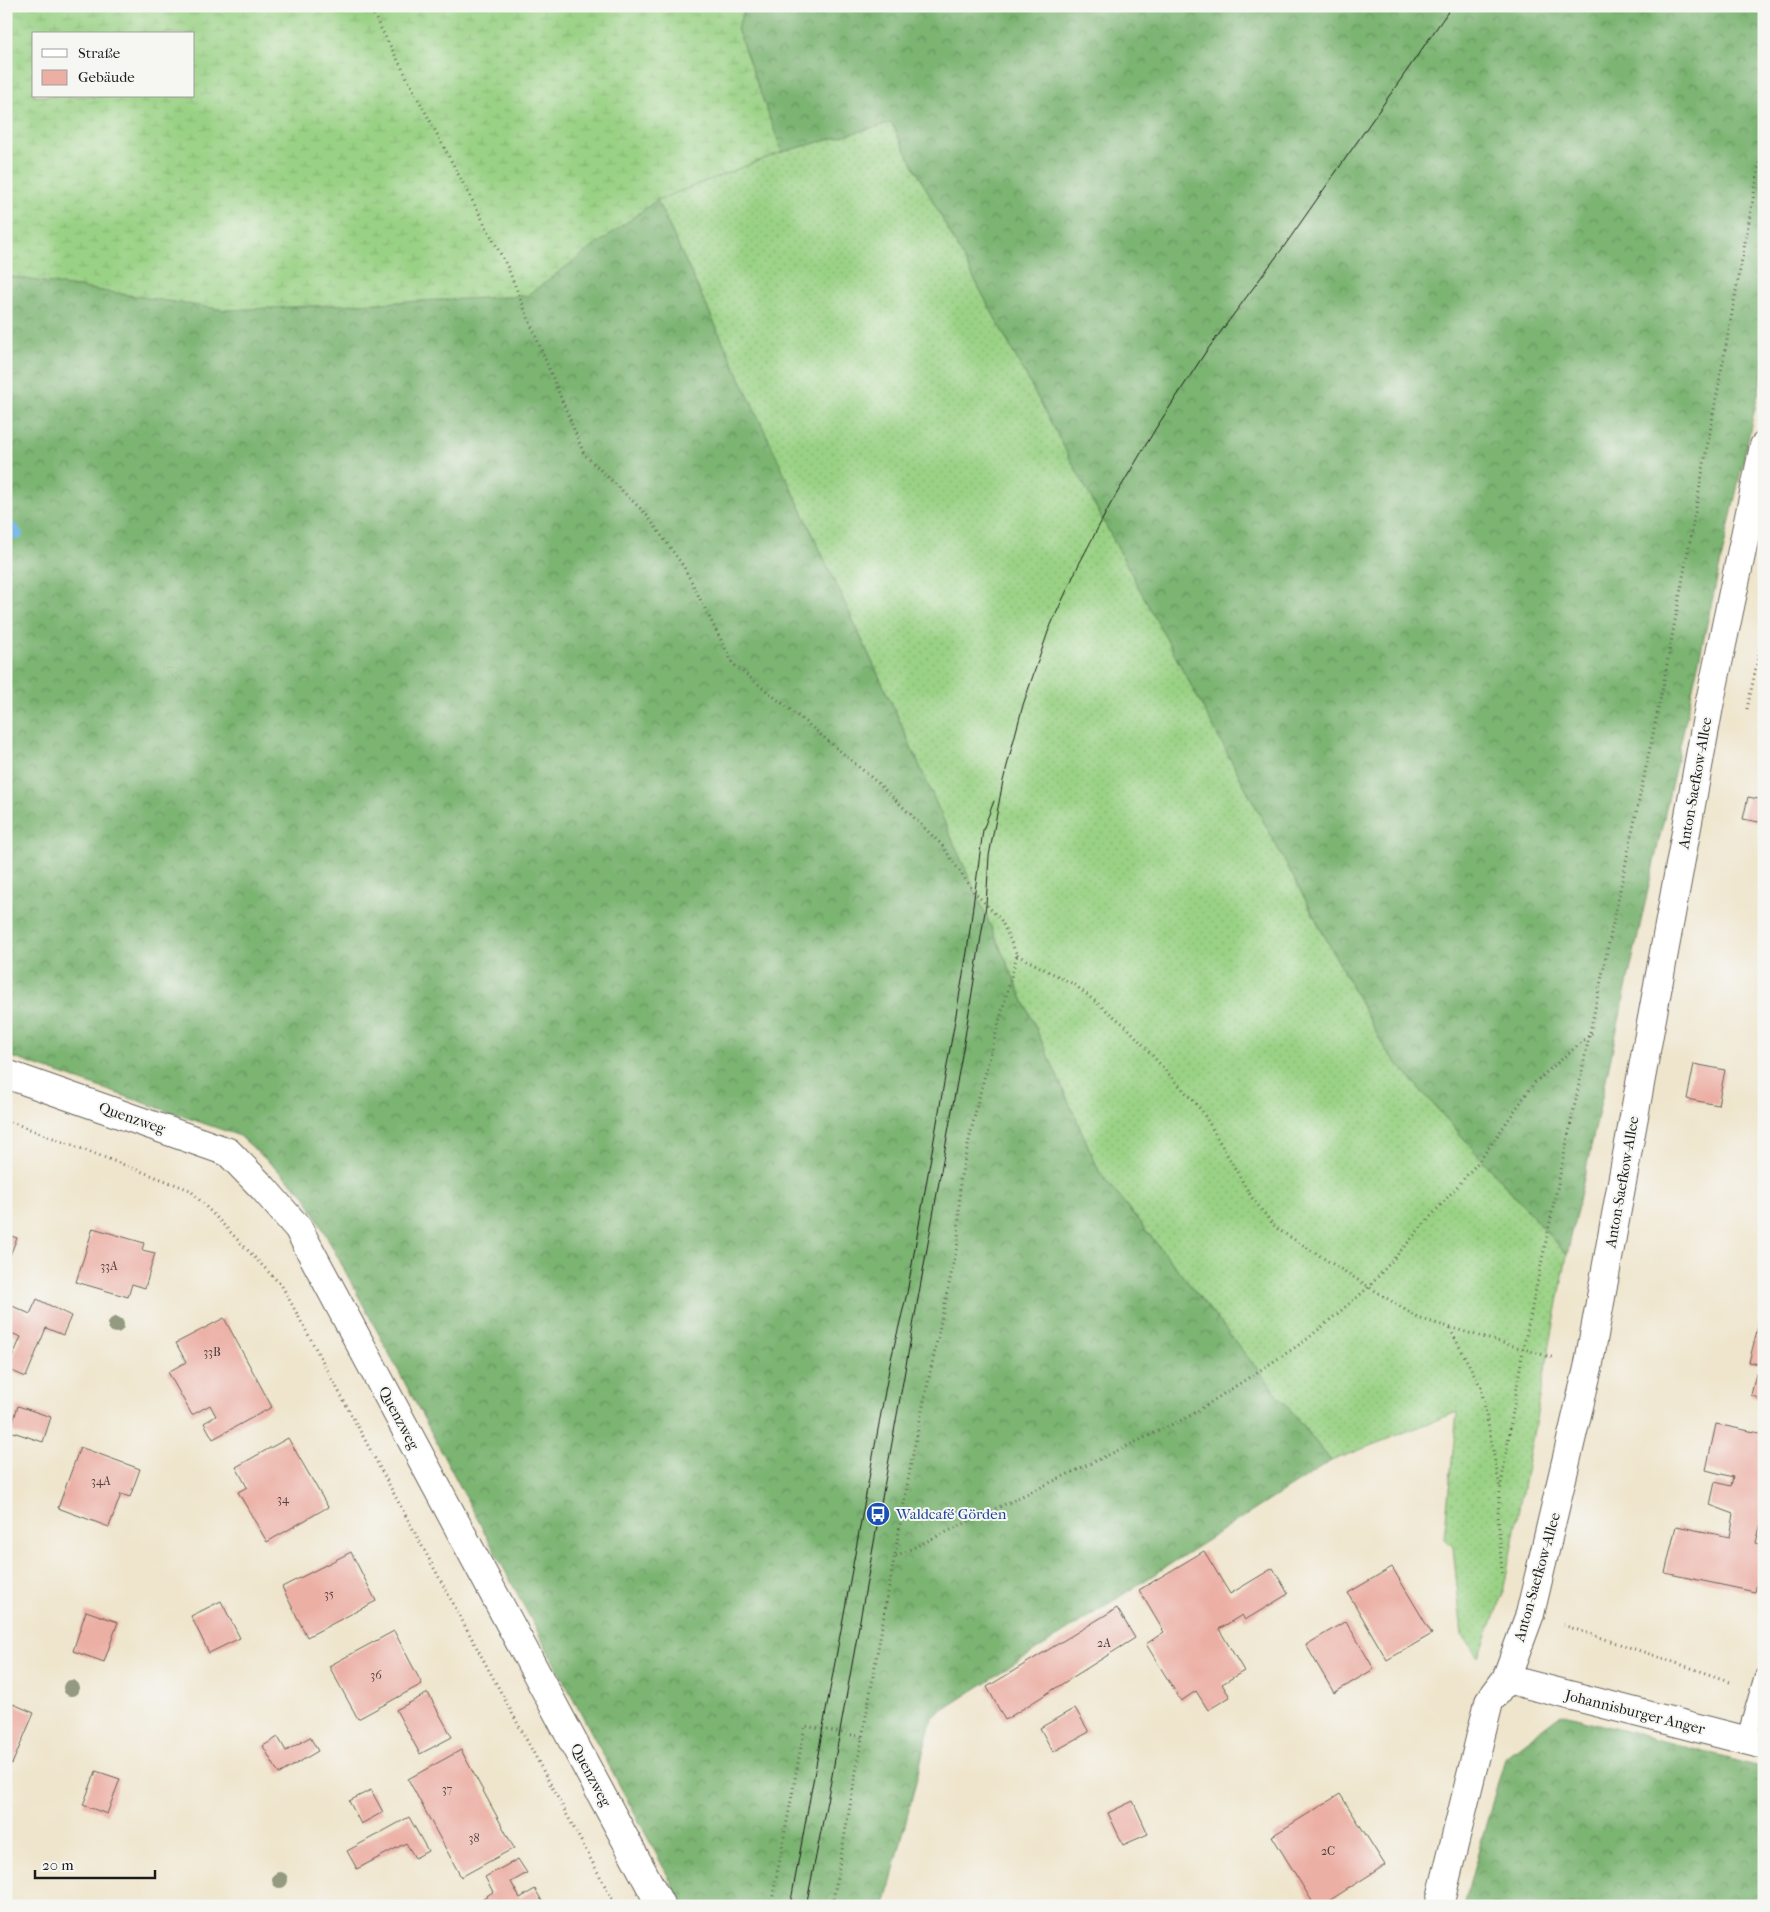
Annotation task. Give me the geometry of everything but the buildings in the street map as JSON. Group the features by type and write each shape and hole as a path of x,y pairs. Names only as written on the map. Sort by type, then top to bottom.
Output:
{"street":[{"name":"Anton-Saefkow-Allee","path":"1439,1906 1489,1702 1506,1679 1530,1614 1588,1368 1710,701 1755,525 1764,446"},
{"name":"Quenzweg","path":"6,1074 228,1152 298,1228 662,1906"},
{"name":"Johannisburger Anger","path":"1506,1679 1755,1742"}],"lane":[{"path":"1755,1742 1762,1684"}],"path":[{"path":"369,6 507,266 584,454 652,522 684,567 732,664 871,777 941,844 974,892 1001,920 1016,955 979,1097 960,1180 958,1242 913,1453 864,1737 832,1906"},
{"path":"1502,1578 1498,1515 1500,1492 1523,1350 1592,1032 1662,691 1764,140"},
{"path":"1748,709 1764,631"},
{"path":"1016,955 1075,985 1127,1027 1202,1111 1252,1198 1276,1228 1418,1318 1449,1329 1588,1368"},
{"path":"895,1556 1188,1418 1305,1341 1369,1287 1481,1159 1534,1083 1592,1032"},
{"path":"6,1120 190,1190 282,1286 616,1906"},
{"path":"1449,1329 1481,1387 1500,1492"},
{"path":"1558,1623 1762,1684"},
{"path":"772,1906 805,1726 864,1737"}],"green space":[{"path":"6,6 745,6 737,29 782,152 657,200 526,296 226,310 6,276"},
{"path":"745,6 1764,6 1764,367 1567,1255 1386,1051 891,123 782,152 737,29"},
{"path":"891,122 1386,1051 1567,1255 1503,1593 1479,1656 1462,1635 1453,1547 1444,1538 1457,1412 1331,1461 1100,1173 897,715 657,200 782,152"},
{"path":"657,200 897,715 1100,1173 1331,1461 932,1717 885,1906 684,1906 304,1194 240,1136 6,1055 6,276 226,310 525,296"},
{"path":"1561,1714 1764,1768 1764,1906 1463,1906 1505,1757"}],"waterway":[{"path":"6,524 17,534"}],"tram line":[{"path":"806,1906 831,1781 963,1049 986,905 989,856 1003,781 1023,705 1049,629 1078,566 1110,505 1156,428 1205,353 1285,245 1452,6"},
{"path":"790,1906 891,1359 907,1293 967,952 983,830 994,801"}],"place":[{"name":"Waldcafé Görden","path":"878,1514"}]}
